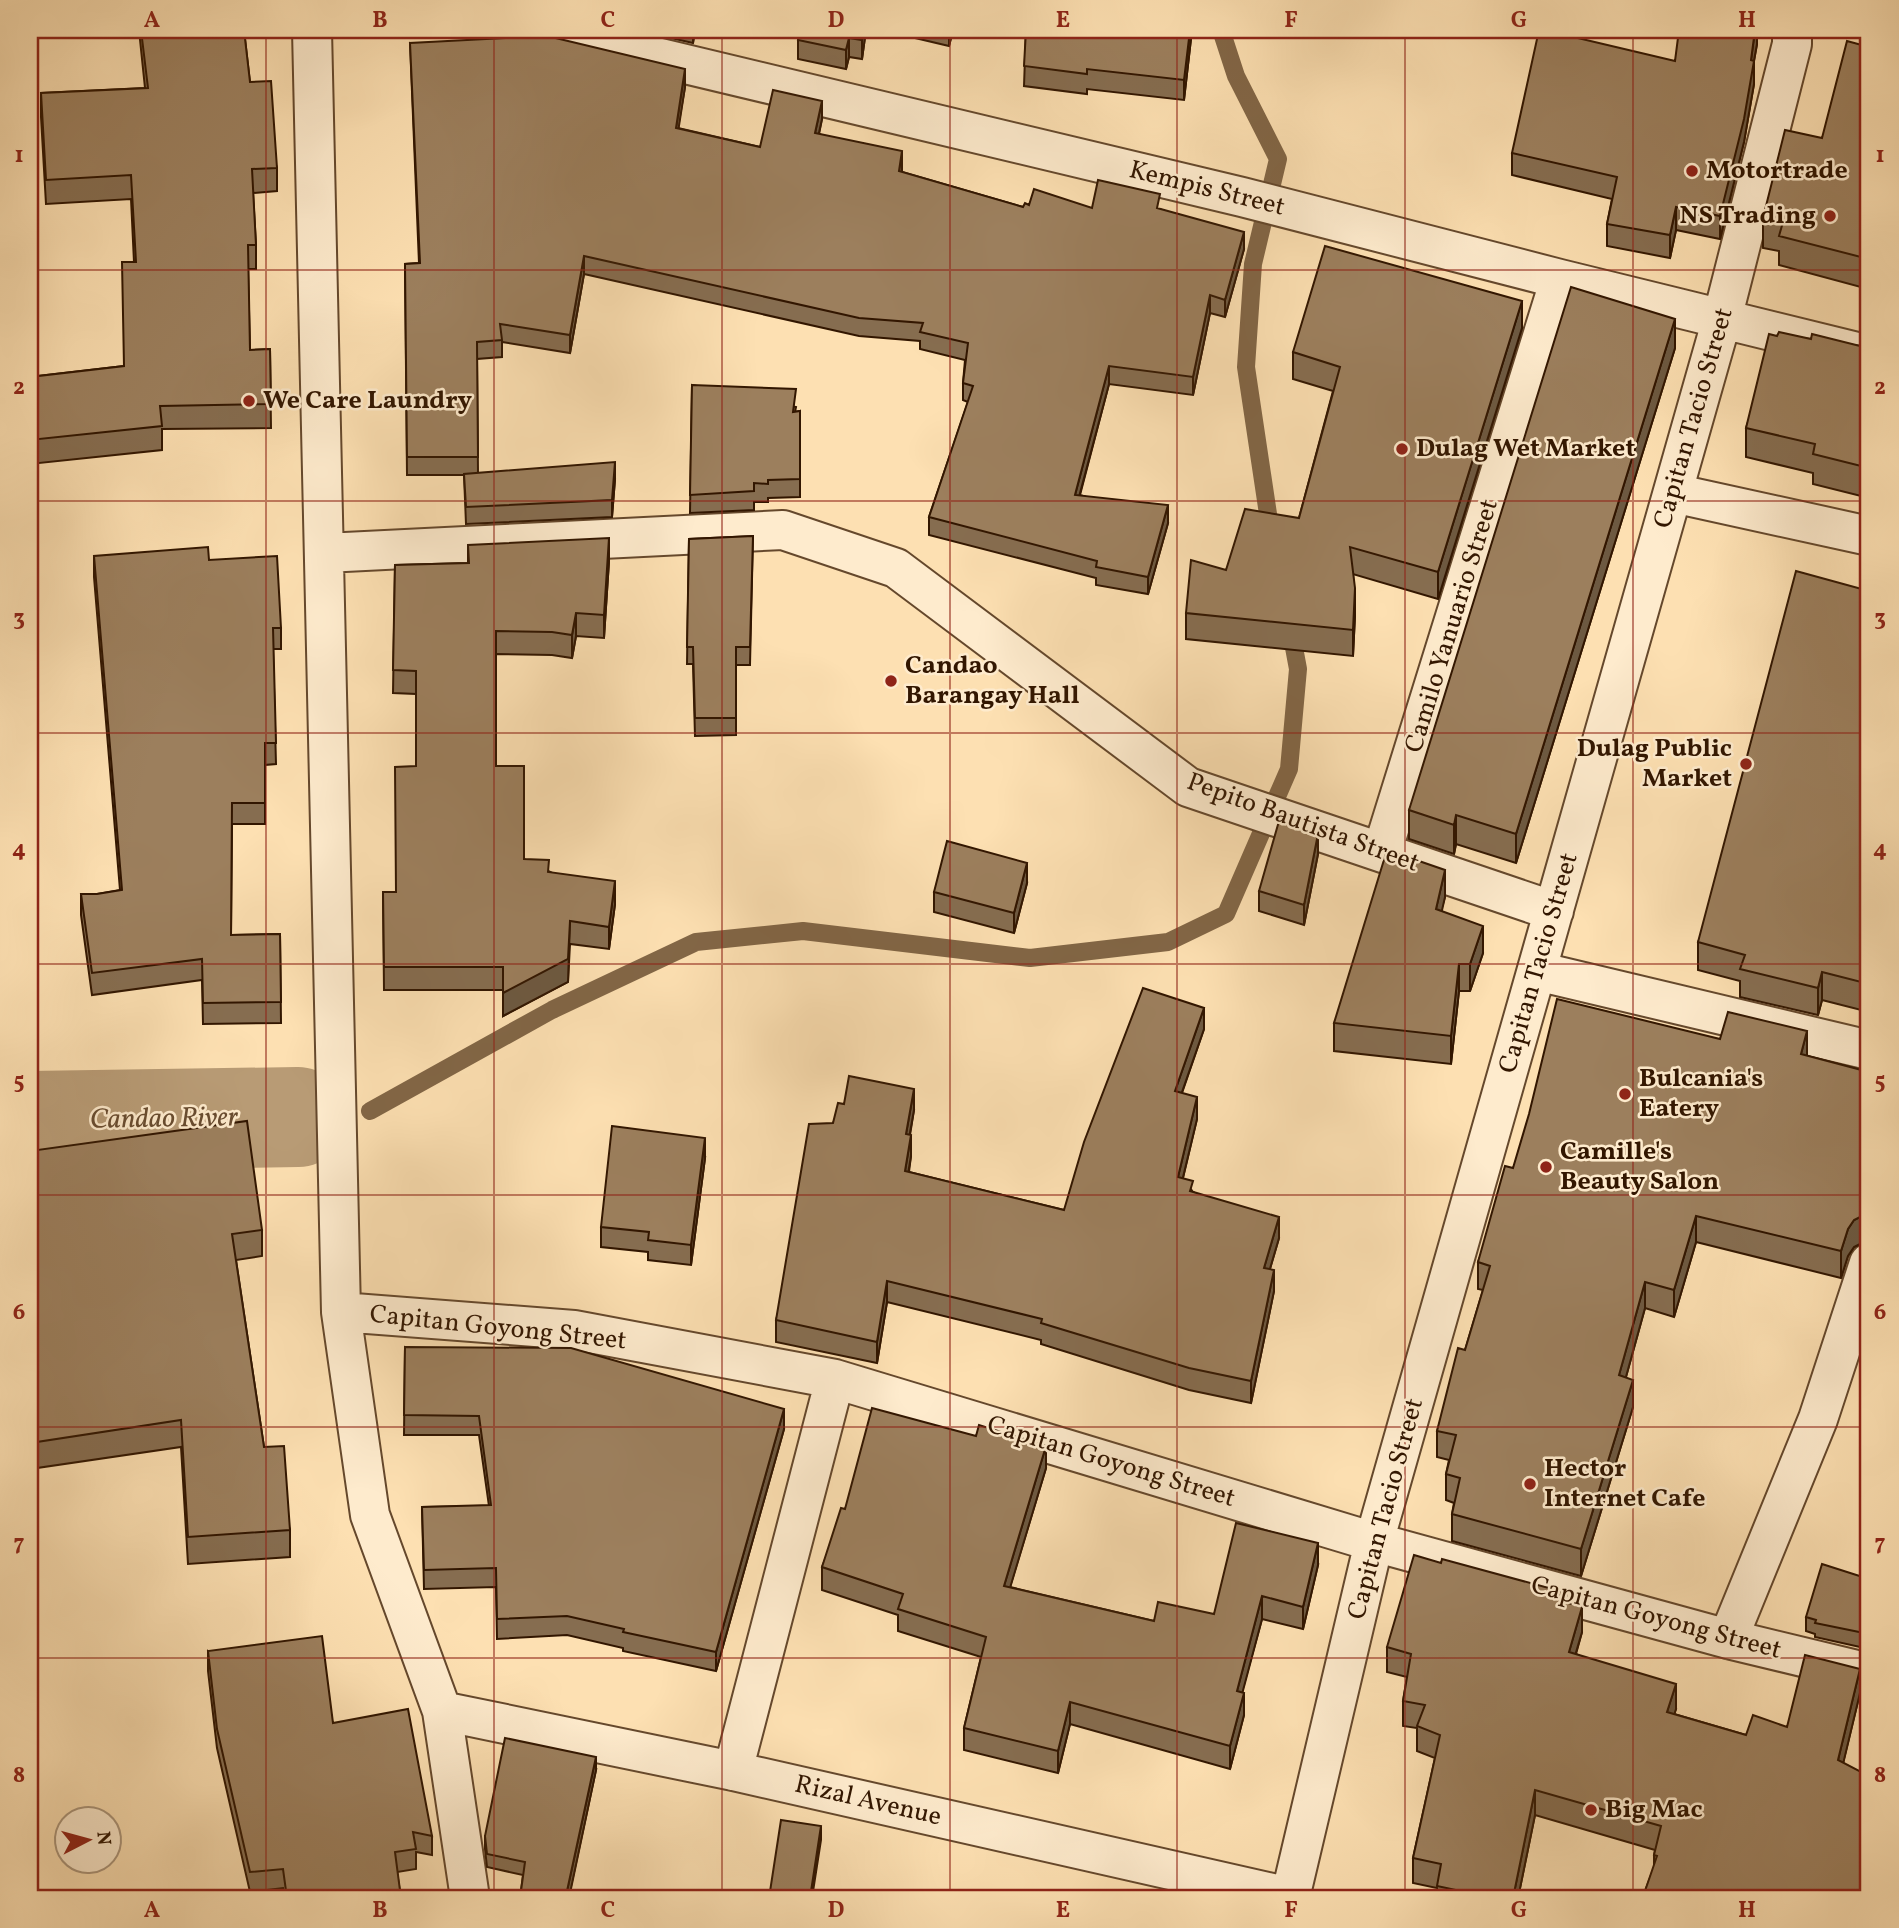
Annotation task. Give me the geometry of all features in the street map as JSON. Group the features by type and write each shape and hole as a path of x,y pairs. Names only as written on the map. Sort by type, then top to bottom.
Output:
{"street":[{"path":"312,30 341,1312 370,1515 442,1711 470,1898"},
{"name":"Kempis Street","path":"543,30 1242,197 1869,355"},
{"name":"Capitan Tacio Street","path":"1291,1898 1374,1542 1722,319 1792,44 1792,30"},
{"name":"Camilo Yanuario Street","path":"1382,852 1560,279"},
{"path":"1673,493 1869,536"},
{"name":"Pepito Bautista Street","path":"325,553 783,530 896,568 1188,787 1554,911"},
{"path":"1537,971 1869,1050"},
{"path":"1728,1639 1818,1419 1869,1263"},
{"name":"Capitan Goyong Street","path":"341,1312 574,1330 835,1378 1374,1542 1728,1639 1869,1673"},
{"path":"733,1771 835,1378"},
{"name":"Rizal Avenue","path":"442,1711 733,1771 1291,1898"}],"building":[{"path":"141,30 244,30 250,82 271,81 277,168 252,169 256,245 248,245 250,350 270,349 271,404 160,406 162,426 30,440 30,377 124,366 122,262 136,262 131,175 46,180 41,93 148,88"},
{"path":"800,30 864,30 862,40 849,38 846,50 798,40"},
{"path":"1026,30 1190,30 1184,80 1087,69 1087,74 1024,66"},
{"path":"1539,30 1675,61 1679,30 1755,30 1751,60 1754,61 1744,119 1720,216 1676,207 1670,235 1607,224 1617,177 1512,153"},
{"path":"523,33 543,35 685,69 676,128 760,147 773,90 822,101 815,133 902,151 899,171 1023,207 1025,203 1029,205 1034,189 1092,208 1098,180 1160,194 1157,208 1244,232 1225,300 1210,295 1193,377 1109,366 1075,495 1168,505 1148,577 1096,567 1097,561 929,517 973,386 963,383 968,343 920,332 923,323 859,318 584,256 570,335 500,324 502,340 477,342 478,457 407,457 405,264 420,263 410,43 523,37"},
{"name":"NS Trading","path":"1847,41 1869,47 1869,304 1866,302 1861,257 1779,236 1783,222 1763,218 1785,130 1822,138"},
{"path":"1325,246 1522,301 1438,572 1350,547 1355,588 1353,630 1186,613 1191,560 1226,570 1245,509 1299,518 1340,367 1293,352"},
{"path":"1571,287 1675,319 1516,834 1456,815 1454,825 1409,810"},
{"path":"1779,332 1811,339 1812,334 1869,347 1869,468 1813,454 1815,444 1746,428 1769,334 1777,336"},
{"path":"692,385 796,389 793,412 800,411 800,479 768,480 768,484 754,483 754,491 690,495"},
{"path":"615,462 612,500 466,507 464,474"},
{"path":"753,536 750,647 736,647 736,718 695,718 693,647 687,647 689,539"},
{"path":"609,538 604,615 576,613 572,635 496,631 496,766 524,766 524,859 549,860 548,872 615,881 609,927 570,921 568,959 503,993 503,967 384,967 383,892 396,892 395,767 416,766 416,671 393,670 395,565 469,563 468,545"},
{"path":"208,547 209,560 277,556 281,628 273,628 276,743 265,743 265,803 232,803 231,935 280,934 281,1002 203,1003 202,959 92,973 81,894 122,890 94,556"},
{"path":"1796,571 1869,591 1869,984 1822,972 1818,988 1740,969 1745,955 1698,942"},
{"path":"1279,821 1318,834 1304,905 1259,891"},
{"path":"947,841 1027,863 1014,913 934,892"},
{"path":"1387,850 1445,870 1436,909 1483,926 1470,964 1459,964 1451,1036 1334,1023"},
{"path":"1143,988 1204,1008 1175,1091 1197,1097 1178,1177 1193,1181 1190,1191 1279,1217 1264,1268 1274,1270 1251,1381 1189,1368 1041,1323 1042,1319 887,1281 877,1342 776,1320 809,1124 833,1123 838,1103 844,1104 849,1076 914,1089 906,1134 911,1135 905,1171 1064,1210 1084,1142"},
{"path":"1557,999 1720,1039 1728,1012 1807,1031 1801,1054 1869,1072 1869,1215 1854,1220 1841,1251 1696,1216 1674,1290 1645,1282 1619,1375 1633,1380 1581,1549 1452,1514 1460,1478 1446,1474 1456,1435 1437,1431 1458,1348 1465,1350 1490,1266 1478,1262 1505,1166 1513,1168"},
{"path":"247,1121 262,1230 232,1234 264,1447 284,1446 290,1530 188,1537 181,1420 30,1443 30,1151"},
{"path":"612,1126 705,1138 691,1245 648,1240 649,1232 601,1227"},
{"path":"405,1347 571,1348 784,1409 716,1652 623,1632 624,1629 567,1616 497,1619 496,1568 424,1570 422,1507 491,1505 479,1416 404,1415"},
{"path":"872,1408 976,1436 979,1425 1046,1446 1004,1586 1154,1621 1158,1602 1214,1614 1236,1523 1318,1543 1303,1607 1262,1596 1237,1691 1244,1693 1230,1746 1070,1702 1058,1751 964,1728 986,1637 898,1609 903,1594 822,1567 841,1508 845,1509"},
{"path":"1414,1555 1441,1563 1442,1559 1567,1593 1565,1602 1582,1607 1569,1652 1676,1684 1667,1712 1746,1735 1753,1715 1787,1727 1805,1655 1860,1669 1838,1760 1869,1776 1869,1898 1669,1898 1645,1891 1657,1856 1654,1855 1661,1826 1535,1790 1513,1898 1493,1898 1437,1886 1441,1864 1413,1858 1440,1735 1417,1726 1425,1705 1403,1701 1411,1654 1387,1647"},
{"path":"1822,1564 1869,1579 1869,1634 1815,1623 1816,1620 1806,1617"},
{"path":"322,1636 333,1723 408,1709 432,1836 413,1832 416,1849 395,1852 401,1898 287,1898 283,1869 250,1872 217,1729 208,1651"},
{"path":"505,1738 596,1757 567,1891 621,1898 520,1898 525,1862 487,1854 485,1836"},
{"path":"781,1820 821,1826 810,1898 769,1898"}],"waterway":[{"path":"1221,30 1236,76 1278,159 1253,264 1246,367 1271,534"},
{"path":"370,1111 552,1010 696,942 803,931 1030,958 1168,942 1226,914 1289,769 1298,669 1290,626"},
{"name":"Candao River","path":"30,1121 298,1117"}],"place":[{"name":"Motortrade","path":"1692,171"},
{"name":"NS Trading","path":"1830,216"},
{"name":"We Care Laundry","path":"249,401"},
{"name":"Dulag Wet Market","path":"1402,449"},
{"name":"Candao Barangay Hall","path":"891,681"},
{"name":"Dulag Public Market","path":"1746,764"},
{"name":"Bulcania's Eatery","path":"1625,1094"},
{"name":"Camille's Beauty Salon","path":"1546,1167"},
{"name":"Hector Internet Cafe","path":"1530,1484"},
{"name":"Big Mac","path":"1591,1810"}]}
